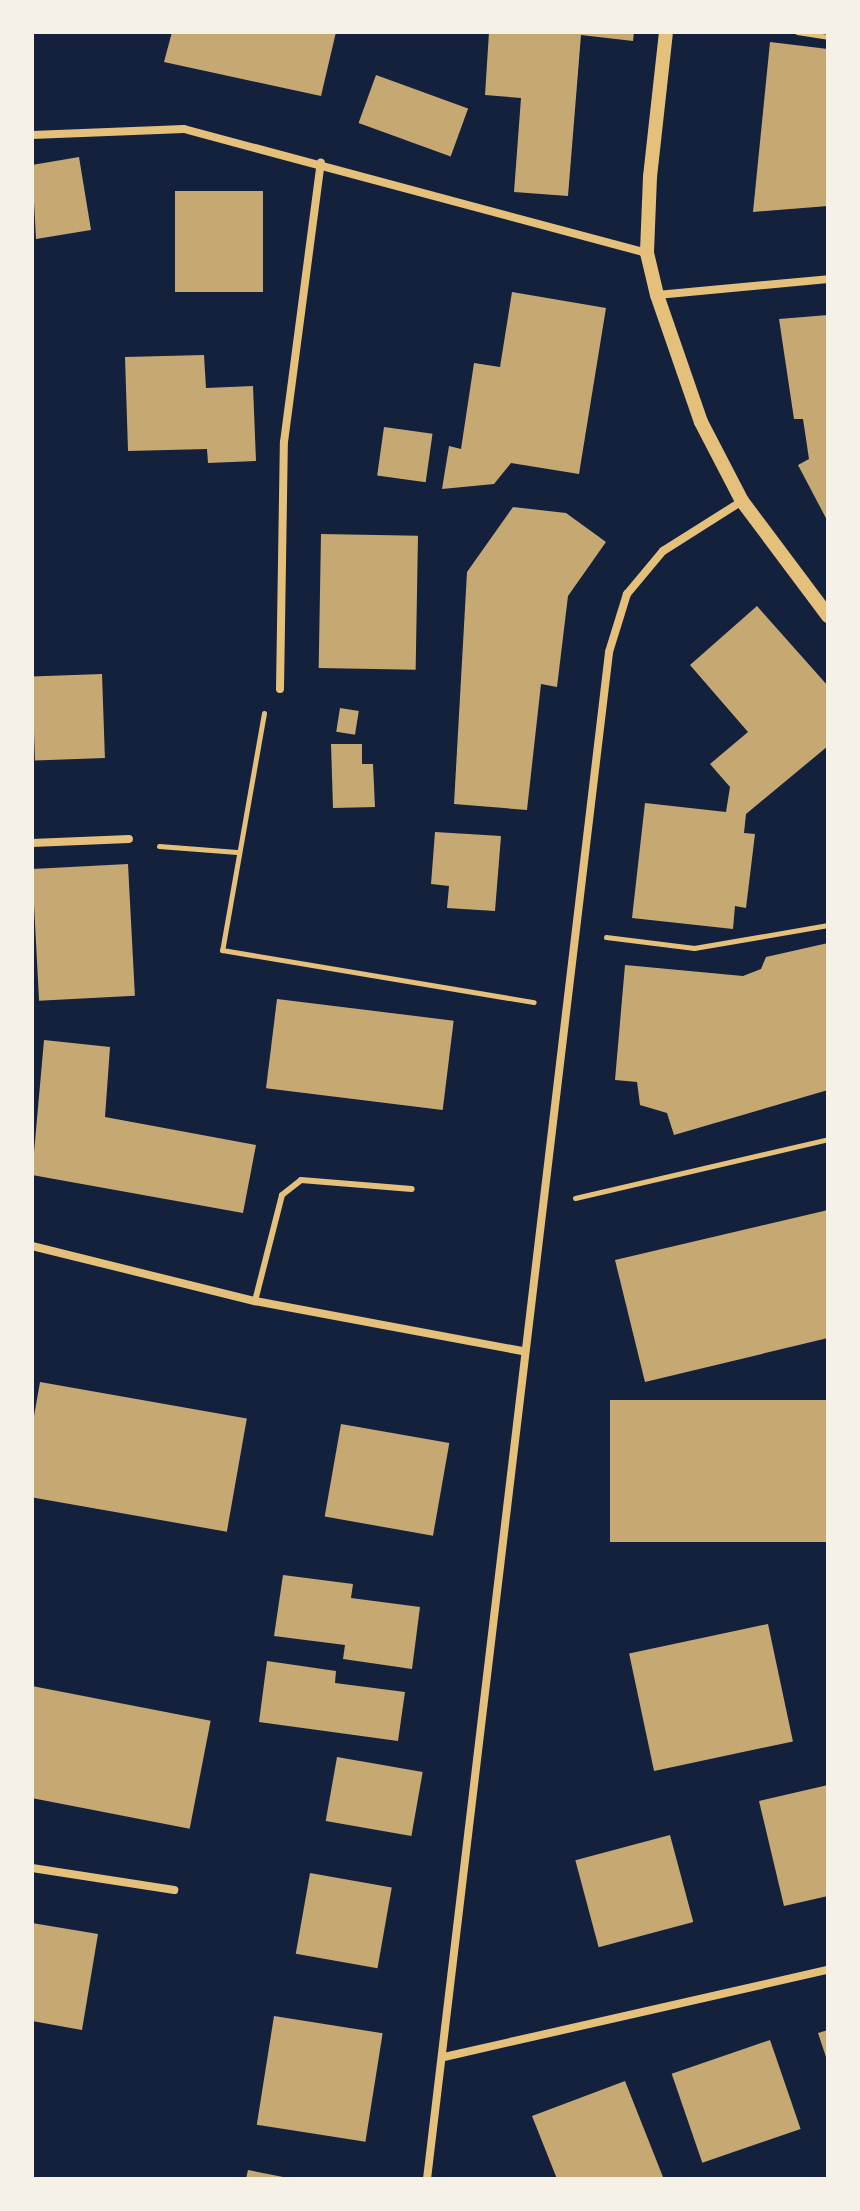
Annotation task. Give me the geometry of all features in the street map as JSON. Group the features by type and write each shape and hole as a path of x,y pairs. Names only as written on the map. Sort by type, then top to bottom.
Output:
{"street":[{"path":"666,32 647,253 657,295 701,422 742,501 828,616"},
{"path":"32,135 184,129 321,162 647,253"},
{"path":"280,689 284,442 321,162"},
{"path":"657,295 828,279"},
{"path":"427,2179 444,2057 522,1351 581,934 609,652 627,594 663,551 742,501"},
{"path":"32,843 129,839"},
{"path":"32,1246 255,1301 522,1351"},
{"path":"32,1868 174,1890"},
{"path":"444,2057 828,1970"}],"lane":[{"path":"255,1301 282,1195 301,1180 412,1189"}],"path":[{"path":"797,32 828,37"},
{"path":"280,689 257,725 222,950 571,1008"},
{"path":"174,849 237,852"},
{"path":"581,934 694,948 828,925"},
{"path":"543,1206 828,1139"}],"building":[{"path":"172,32 336,32 321,96 164,62"},
{"path":"489,32 634,32 633,41 581,35 568,196 514,192 521,98 485,95"},
{"path":"770,42 828,49 828,206 753,212"},
{"path":"376,75 468,109 451,156 359,123"},
{"path":"79,157 91,230 36,239 32,165"},
{"path":"175,191 263,191 263,292 175,292"},
{"path":"512,292 606,308 579,474 511,463 494,484 442,489 449,446 461,449 474,363 500,367"},
{"path":"828,315 828,522 798,465 809,459 803,419 794,419 779,319"},
{"path":"204,355 206,388 253,386 256,461 208,463 207,449 128,451 125,357"},
{"path":"384,427 433,434 426,482 377,476"},
{"path":"513,507 566,513 606,542 568,596 557,687 541,684 527,810 454,804 467,572"},
{"path":"321,534 418,536 416,670 319,668"},
{"path":"757,606 828,686 828,746 746,814 744,833 755,834 746,908 735,906 733,929 632,918 645,803 726,812 730,787 710,764 748,732 690,665"},
{"path":"102,674 105,758 35,760 32,676"},
{"path":"340,708 359,711 355,735 336,732"},
{"path":"331,744 362,744 362,764 373,764 375,807 333,808"},
{"path":"435,832 501,836 495,911 447,908 449,886 431,884"},
{"path":"128,864 135,996 39,1001 32,869"},
{"path":"828,943 828,1090 674,1135 667,1113 640,1105 637,1082 615,1080 625,965 743,976 761,969 766,957"},
{"path":"277,999 454,1021 443,1110 266,1088"},
{"path":"44,1040 110,1047 105,1117 256,1145 243,1213 32,1175"},
{"path":"828,1210 828,1338 645,1382 615,1260"},
{"path":"40,1382 247,1418 227,1532 32,1497 32,1427"},
{"path":"610,1400 828,1400 828,1542 610,1542"},
{"path":"341,1424 449,1443 433,1536 325,1517"},
{"path":"283,1575 353,1584 351,1598 420,1607 412,1669 343,1659 345,1645 274,1636"},
{"path":"768,1624 793,1741 654,1771 629,1654"},
{"path":"267,1661 336,1671 335,1683 405,1692 398,1741 259,1722"},
{"path":"32,1686 211,1721 190,1829 32,1798"},
{"path":"337,1757 423,1772 411,1836 326,1821"},
{"path":"828,1785 828,1896 784,1906 759,1801"},
{"path":"670,1835 693,1922 599,1947 575,1860"},
{"path":"310,1873 392,1887 377,1968 296,1954"},
{"path":"32,1923 98,1934 82,2030 32,2021"},
{"path":"274,2016 383,2033 365,2142 257,2125"},
{"path":"828,2030 828,2060 827,2060 818,2033"},
{"path":"770,2040 801,2129 702,2163 672,2074"},
{"path":"625,2081 663,2177 557,2179 532,2116"},
{"path":"248,2170 288,2178 288,2179 246,2179"}]}
